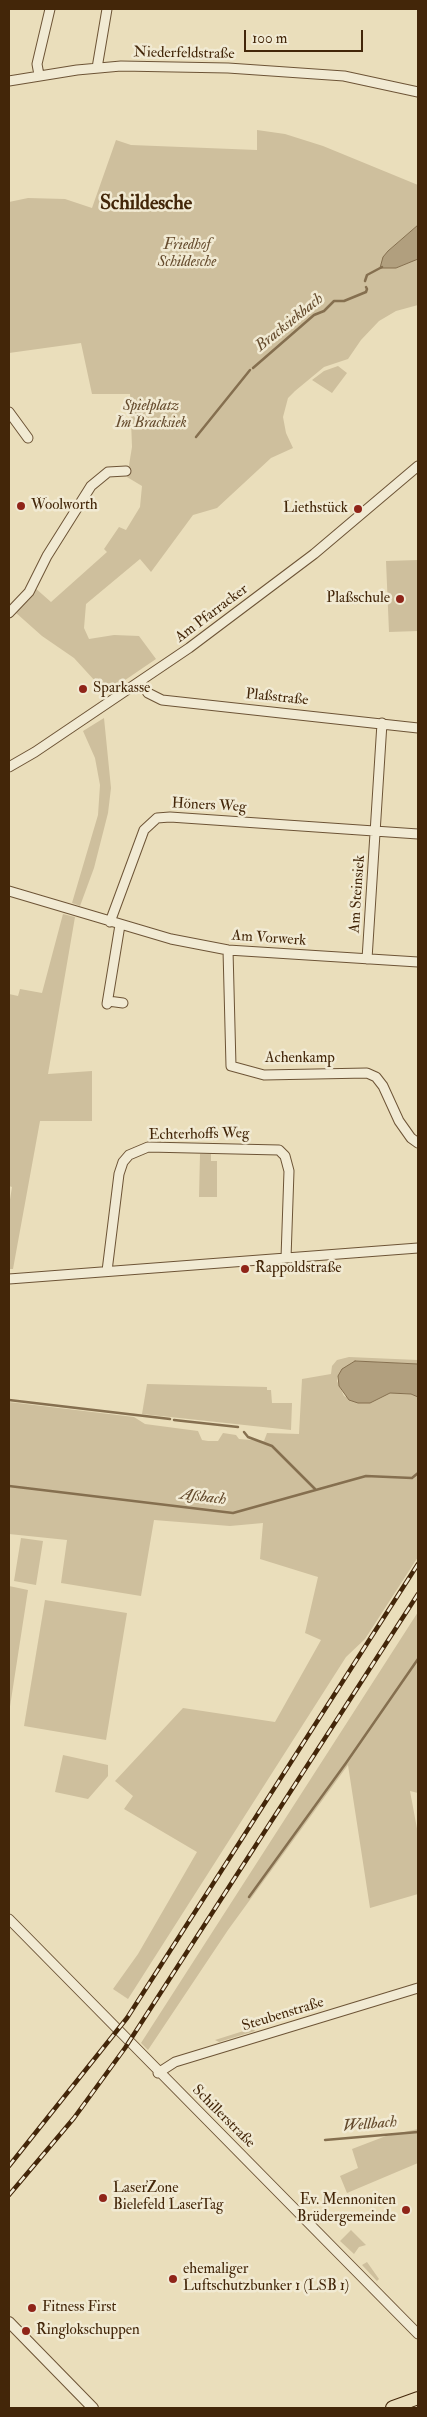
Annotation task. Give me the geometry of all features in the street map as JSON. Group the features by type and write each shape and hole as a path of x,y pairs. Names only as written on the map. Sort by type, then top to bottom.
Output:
{"main road":[{"path":"393,2408 418,2399"}],"street":[{"path":"39,75 37,64 50,9"},
{"path":"97,68 107,9"},
{"name":"Niederfeldstraße","path":"9,81 39,75 121,66 279,70 344,76 418,92"},
{"path":"9,412 28,438"},
{"name":"Am Pfarracker","path":"9,766 35,752 189,648 314,554 418,466"},
{"path":"9,613 29,592 47,556 91,486 108,472 126,471"},
{"name":"Plaßstraße","path":"140,682 148,694 162,700 418,728"},
{"name":"Am Steinsiek","path":"367,959 382,723"},
{"name":"Höners Weg","path":"110,922 144,830 157,818 170,817 375,831"},
{"path":"375,831 418,834"},
{"name":"Am Vorwerk","path":"9,891 171,939 228,950 418,962"},
{"path":"120,925 108,1003 123,1003"},
{"name":"Achenkamp","path":"228,950 230,1066 264,1075 367,1073 376,1077 383,1086 399,1121 411,1138 418,1143"},
{"name":"Echterhoffs Weg","path":"107,1271 119,1174 123,1162 129,1155 148,1147 279,1150 285,1156 289,1171 286,1258"},
{"path":"9,1279 418,1248"},
{"name":"Schillerstraße","path":"9,1919 158,2073 418,2334"},
{"name":"Steubenstraße","path":"158,2073 175,2062 418,1988"},
{"path":"9,2322 93,2408"}],"green space":[{"name":"Friedhof Schildesche","path":"257,130 285,134 323,146 418,185 418,225 388,251 380,268 396,268 418,259 418,305 396,311 379,321 361,340 348,359 324,367 288,398 283,417 286,433 293,448 271,458 217,508 193,515 151,572 140,559 86,604 84,628 89,639 114,635 139,636 156,659 106,693 74,658 42,636 15,612 34,587 51,602 107,552 104,549 119,527 126,530 140,507 142,486 127,477 132,447 130,394 92,394 81,343 9,353 9,202 28,198 65,199 92,208 116,140 131,145 257,150"},
{"path":"338,366 347,373 332,393 312,380 324,371"},
{"path":"418,560 418,631 389,632 386,561"},
{"path":"104,718 111,788 108,813 94,868 80,906 72,903 98,815 100,785 95,758 83,731"},
{"path":"63,914 75,917 48,1074 92,1071 92,1121 40,1121 13,1269 9,1269 9,1206 12,1187 9,1186 9,994 18,996 20,989 42,993"},
{"path":"200,1154 211,1154 211,1161 217,1161 217,1197 199,1197"},
{"path":"349,1357 418,1360 418,1364 355,1361 338,1376 337,1381 344,1396 362,1403 370,1403 390,1393 411,1394 418,1397 418,1557 365,1639 346,1657 128,1999 113,1989 138,1954 197,1852 124,1809 133,1796 115,1781 183,1708 275,1722 321,1640 305,1633 318,1577 260,1559 263,1523 230,1526 154,1520 141,1596 61,1583 67,1540 9,1534 9,1402 134,1417 145,1424 198,1431 202,1440 208,1441 218,1441 223,1433 236,1435 239,1439 264,1441 267,1433 299,1434 302,1379 331,1374 332,1366 337,1360"},
{"path":"147,1384 267,1387 267,1390 271,1390 272,1403 292,1403 291,1430 142,1414"},
{"path":"21,1538 43,1541 36,1585 14,1581"},
{"path":"9,1586 28,1590 9,1713"},
{"path":"45,1600 127,1613 106,1740 24,1726"},
{"path":"418,1612 418,1793 410,1791 418,1834 418,1894 370,1908 348,1765 228,1930 148,2050 141,2043"},
{"path":"63,1755 108,1765 108,1776 88,1799 55,1792"},
{"path":"253,2028 255,2031 219,2042 215,2040"},
{"path":"418,2129 418,2163 347,2193 340,2176 358,2168 352,2149 386,2136"},
{"path":"351,2230 366,2245 359,2247 354,2254 340,2241"},
{"path":"367,2262 379,2279 377,2281 362,2265"}],"shaded area":[{"path":"418,225 418,259 396,268 380,268 383,257 388,251"},
{"path":"355,1361 418,1364 418,1397 411,1394 390,1393 370,1403 358,1403 349,1400 339,1386 338,1376 342,1369"}],"waterway":[{"name":"Bracksiekbach","path":"365,281 367,275 382,267"},
{"name":"Bracksiekbach","path":"253,368 314,315 324,311 334,301 344,301 366,292 366,287"},
{"name":"Bracksiekbach","path":"196,437 250,370"},
{"path":"9,1400 170,1419"},
{"path":"174,1420 238,1427"},
{"path":"244,1432 248,1437 272,1446 315,1489"},
{"name":"Aßbach","path":"9,1486 233,1513 366,1476 412,1478 418,1473"},
{"path":"249,1897 346,1763 418,1659"},
{"name":"Wellbach","path":"325,2140 418,2132"}],"tram line":[{"path":"410,2408 418,2405"}],"railway":[{"path":"9,2166 127,2018 418,1564"},
{"path":"9,2195 74,2118 125,2048 418,1594"}],"place":[{"name":"Woolworth","path":"21,506"},
{"name":"Liethstück","path":"358,509"},
{"name":"Plaßschule","path":"400,599"},
{"name":"Sparkasse","path":"83,689"},
{"name":"Rappoldstraße","path":"245,1269"},
{"name":"LaserZone Bielefeld LaserTag","path":"103,2198"},
{"name":"Ev. Mennoniten Brüdergemeinde","path":"406,2210"},
{"name":"ehemaliger Luftschutzbunker 1 (LSB 1)","path":"173,2279"},
{"name":"Fitness First","path":"32,2308"},
{"name":"Ringlokschuppen","path":"26,2331"}],"district":[{"name":"Schildesche","path":"146,205"}],"park label":[{"name":"Spielplatz Im Bracksiek","path":"151,416"}]}
